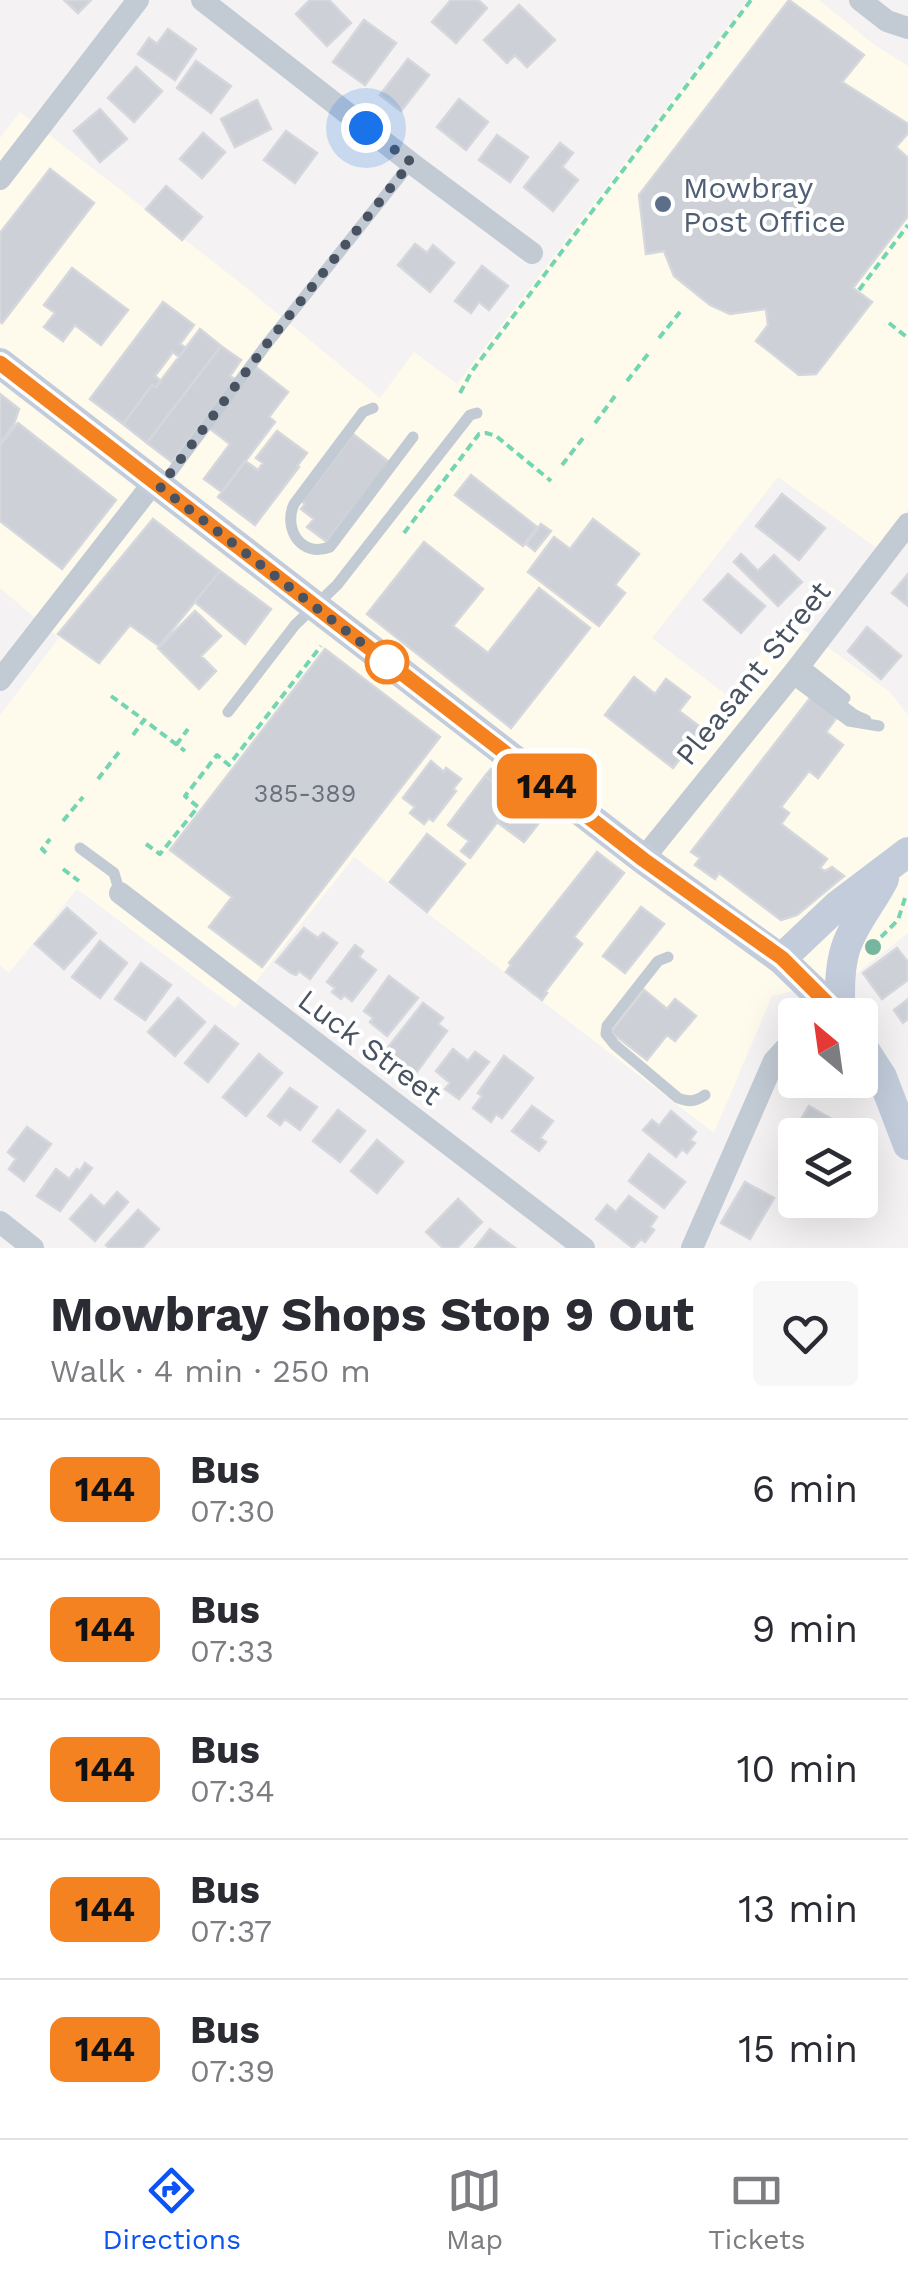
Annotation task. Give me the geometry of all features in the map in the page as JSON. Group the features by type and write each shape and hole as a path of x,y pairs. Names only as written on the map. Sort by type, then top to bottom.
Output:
{"main road":[{"path":"0,363 644,860 790,966 823,998"},
{"path":"790,966 824,916 899,860"},
{"path":"840,998 845,949 856,925 899,860"},
{"path":"878,1072 908,1145"}],"street":[{"path":"0,178 138,0"},
{"path":"202,0 532,252"},
{"path":"860,0 887,20 908,28"},
{"path":"0,680 157,485"},
{"name":"Pleasant Street","path":"644,860 908,524"},
{"name":"Luck Street","path":"120,893 584,1248"},
{"path":"692,1248 778,1057"},
{"path":"878,1089 894,1104"},
{"path":"0,1222 32,1248"}],"lane":[{"path":"157,485 411,162"},
{"path":"373,408 363,412 290,512 294,535 304,546 313,550 330,546 414,437"},
{"path":"228,712 295,625 337,585 470,415 478,413"},
{"path":"796,670 879,726 848,720 796,670"},
{"path":"80,848 114,874 120,893"},
{"path":"668,957 658,961 607,1026 606,1034 678,1098 688,1101 705,1096"}],"path":[{"path":"460,393 472,371 751,0"},
{"path":"858,290 908,225"},
{"path":"659,338 680,312"},
{"path":"888,323 908,338"},
{"path":"628,381 648,354"},
{"path":"595,422 615,396"},
{"path":"404,533 479,434 496,436 550,480"},
{"path":"562,465 583,438"},
{"path":"146,844 160,854 198,806 185,796 202,778 204,766 216,755 229,765 321,646"},
{"path":"112,696 185,751"},
{"path":"133,735 144,720"},
{"path":"176,744 188,729"},
{"path":"98,779 120,752"},
{"path":"63,822 84,797"},
{"path":"46,853 42,850 50,839"},
{"path":"63,869 79,881"}],"shaded area":[{"path":"748,0 819,0 908,66 908,509 878,549 778,477 652,638 729,697 787,618 890,692 908,715 908,933 852,977 772,996 714,1133 354,857 235,1008 77,889 9,973 0,965 0,715 59,638 0,588 0,138 20,112 238,281 380,398 414,352 457,384"}],"building":[{"path":"64,0 91,0 78,13"},
{"path":"310,0 329,0 351,23 327,46 296,14"},
{"path":"451,0 478,0 487,8 456,43 432,22"},
{"path":"789,0 864,55 842,82 908,124 908,133 896,147 908,158 908,216 853,288 872,302 816,374 799,375 756,341 768,325 766,309 730,314 710,305 674,276 664,251 646,254 639,195"},
{"path":"519,5 555,40 527,67 515,55 507,63 484,40"},
{"path":"364,20 396,43 365,85 333,62"},
{"path":"168,29 196,49 175,80 138,54 149,38 157,44"},
{"path":"408,59 429,75 401,111 380,95"},
{"path":"196,61 231,86 211,113 177,88"},
{"path":"136,67 162,91 134,122 108,98"},
{"path":"459,99 488,122 466,150 437,127"},
{"path":"257,100 271,129 235,147 221,119"},
{"path":"100,109 127,139 100,162 74,131"},
{"path":"286,131 317,153 295,183 264,160"},
{"path":"203,133 225,152 202,178 180,159"},
{"path":"497,135 528,157 510,182 479,160"},
{"path":"560,143 573,153 562,167 578,180 553,211 524,187"},
{"path":"50,169 94,203 2,323 0,233"},
{"path":"166,186 202,217 182,240 146,209"},
{"path":"415,244 427,253 433,245 454,263 430,292 398,265"},
{"path":"482,266 508,286 489,310 479,302 471,313 455,301"},
{"path":"72,268 128,310 101,345 75,325 63,341 44,327 55,313 44,305"},
{"path":"163,302 194,325 180,344 186,348 179,357 173,352 155,376 161,381 156,387 152,385 123,424 90,399"},
{"path":"200,329 221,346 147,443 123,424"},
{"path":"221,346 241,360 230,376 235,379 172,462 147,443"},
{"path":"256,367 288,392 269,417 275,422 222,492 204,479 230,444 209,428"},
{"path":"0,394 19,409 0,444"},
{"path":"18,423 116,500 62,569 0,521 0,445"},
{"path":"277,431 307,453 255,525 218,497 245,461 258,470 263,463 256,458"},
{"path":"353,434 389,462 327,542 307,527 314,519 301,509 305,504 302,501"},
{"path":"471,475 537,527 523,546 455,495"},
{"path":"782,494 825,528 799,560 756,526"},
{"path":"153,519 220,571 159,646 130,625 99,663 58,634"},
{"path":"593,519 639,554 615,585 625,593 599,626 528,572 554,537 570,549"},
{"path":"541,524 551,531 535,551 526,544"},
{"path":"424,542 483,589 453,626 488,653 539,588 590,628 511,728 367,614"},
{"path":"741,554 758,571 774,555 802,582 778,606 734,562"},
{"path":"220,571 271,609 245,644 195,602"},
{"path":"728,574 765,606 741,633 704,600"},
{"path":"908,574 908,606 892,593"},
{"path":"195,611 221,636 201,656 216,671 199,689 158,648"},
{"path":"867,627 901,656 881,679 848,651"},
{"path":"325,649 440,737 262,967 209,927 232,897 170,850"},
{"path":"634,677 655,694 666,679 690,697 679,711 703,729 673,768 605,715"},
{"path":"814,693 840,713 826,732 843,745 818,778 809,771 781,807 789,813 781,824 827,859 820,868 825,871 832,867 844,876 797,915 781,920 719,873 715,879 695,865 700,858 691,852"},
{"path":"431,761 461,779 433,821 429,818 424,824 410,813 415,807 403,798"},
{"path":"491,769 521,792 515,799 485,776"},
{"path":"485,776 515,799 470,858 461,851 469,841 448,825"},
{"path":"521,792 547,812 542,819 515,799"},
{"path":"515,799 542,819 524,842 497,822"},
{"path":"427,834 465,864 427,912 390,882"},
{"path":"597,852 624,873 574,937 582,944 542,1000 506,972 509,963"},
{"path":"641,907 664,924 625,973 603,956"},
{"path":"67,908 96,933 64,969 35,944"},
{"path":"304,928 318,938 323,933 337,943 310,979 299,971 296,975 291,973 276,962"},
{"path":"100,941 127,963 100,998 72,977"},
{"path":"355,945 363,951 359,957 376,970 352,1001 344,995 341,999 327,982"},
{"path":"897,948 908,962 908,980 882,999 863,973"},
{"path":"141,963 171,985 145,1020 115,999"},
{"path":"389,976 418,998 387,1036 370,1022 373,1018 364,1011"},
{"path":"644,990 667,1009 675,999 696,1016 675,1041 667,1035 647,1060 611,1032"},
{"path":"178,998 205,1022 175,1056 148,1032"},
{"path":"908,999 908,1019 903,1023 894,1010"},
{"path":"423,1003 443,1018 438,1024 447,1031 416,1073 386,1050"},
{"path":"215,1026 238,1044 208,1082 185,1063"},
{"path":"453,1049 468,1061 475,1052 489,1062 459,1099 445,1089 450,1083 436,1071"},
{"path":"259,1054 282,1073 246,1116 223,1097"},
{"path":"504,1056 533,1078 502,1118 496,1114 491,1122 473,1108 482,1096 478,1093"},
{"path":"290,1088 317,1107 300,1130 285,1119 280,1125 268,1116"},
{"path":"532,1106 553,1121 540,1138 546,1142 539,1151 512,1131"},
{"path":"809,1106 830,1118 802,1118"},
{"path":"338,1110 365,1131 340,1162 313,1141"},
{"path":"671,1111 696,1132 690,1140 695,1143 687,1153 682,1149 676,1157 643,1130 652,1120 659,1126"},
{"path":"27,1127 51,1144 24,1181 9,1169 16,1159 8,1152"},
{"path":"377,1140 403,1162 377,1193 351,1171"},
{"path":"649,1154 685,1182 664,1208 629,1181"},
{"path":"85,1163 92,1168 60,1211 37,1196 56,1169 69,1179"},
{"path":"745,1182 774,1198 750,1239 721,1223"},
{"path":"117,1192 128,1202 95,1241 70,1219 91,1195 104,1207"},
{"path":"629,1196 657,1217 645,1242 641,1239 633,1248 596,1219 607,1205 616,1212"},
{"path":"458,1199 482,1222 457,1248 443,1248 426,1232"},
{"path":"138,1210 159,1229 142,1248 109,1248 106,1245"},
{"path":"490,1229 515,1248 475,1248"}],"bus line":[{"name":"144","path":"0,363 644,860 782,958 823,998"}],"place":[{"name":"Mowbray Post Office","path":"663,204"}],"route":[{"path":"366,128 411,162 160,487 398,671 387,662"}]}
